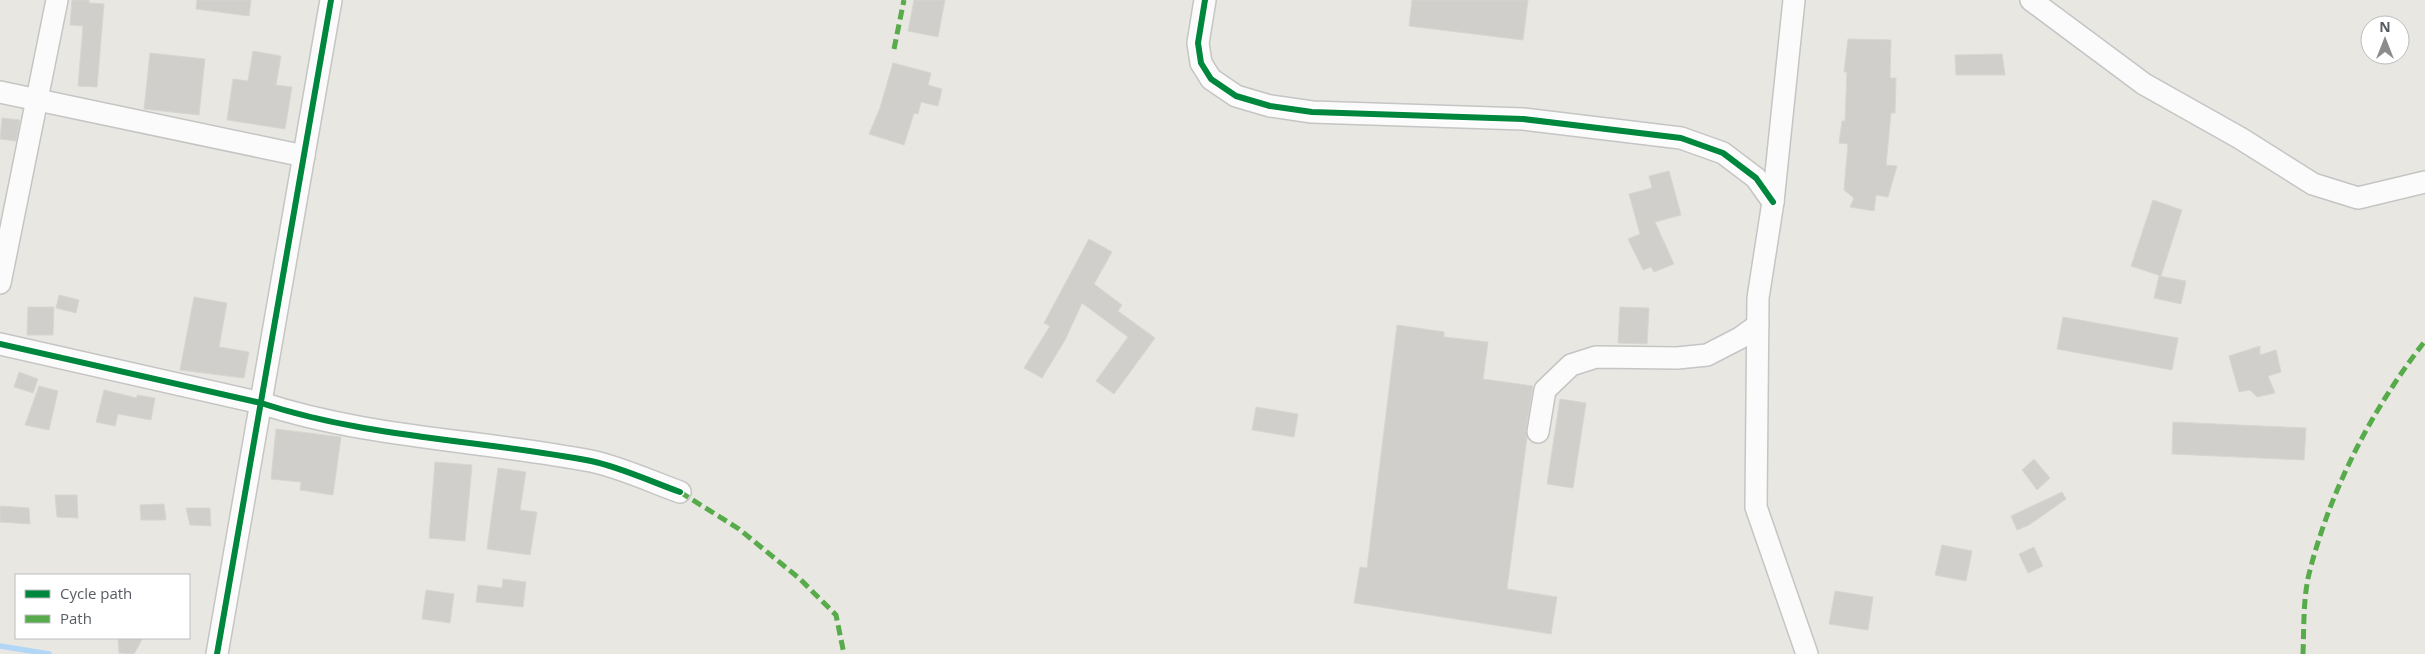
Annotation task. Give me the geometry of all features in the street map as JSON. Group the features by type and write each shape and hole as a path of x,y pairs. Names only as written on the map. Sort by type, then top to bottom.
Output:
{"street":[{"path":"0,283 57,0"},
{"path":"217,654 331,0"},
{"path":"1205,0 1198,43 1201,63 1211,79 1236,96 1270,106 1312,112 1523,119 1681,138 1723,153 1756,178 1773,202"},
{"path":"1794,0 1773,202 1758,298 1756,507 1807,654"},
{"path":"2031,0 2144,84 2240,138 2313,184 2358,198 2425,182"},
{"path":"0,92 304,156"},
{"path":"1538,432 1545,390 1571,365 1596,357 1677,358 1707,355 1740,338 1758,326"},
{"path":"0,344 262,403 289,412 376,429 593,462 680,492"}],"building":[{"path":"72,0 89,0 89,3 104,4 97,87 78,86 83,26 70,25"},
{"path":"197,0 251,0 249,16 196,9"},
{"path":"914,0 945,0 938,37 908,31"},
{"path":"1412,0 1528,0 1523,40 1409,26"},
{"path":"1848,39 1891,40 1890,78 1896,78 1895,113 1891,113 1886,165 1897,166 1888,197 1876,195 1874,211 1850,207 1854,198 1844,190 1848,144 1839,143 1842,121 1845,121 1847,72 1844,72"},
{"path":"253,51 281,56 276,85 292,87 285,129 227,120 233,79 248,81"},
{"path":"150,53 205,59 199,115 144,109"},
{"path":"2002,54 2005,75 1956,75 1955,55"},
{"path":"893,63 931,73 928,85 942,89 938,106 921,102 918,114 914,113 904,145 869,134 880,108"},
{"path":"2,118 20,120 16,141 0,139"},
{"path":"1669,171 1681,215 1655,222 1674,264 1654,272 1651,267 1643,270 1628,239 1640,234 1629,194 1652,188 1649,176"},
{"path":"2153,200 2182,210 2161,276 2131,266"},
{"path":"1089,239 1112,252 1094,284 1122,305 1118,311 1155,338 1114,394 1096,381 1128,337 1082,303 1065,340 1042,378 1024,368 1050,326 1044,323"},
{"path":"2159,276 2186,281 2181,304 2154,298"},
{"path":"59,295 79,300 76,313 56,308"},
{"path":"194,297 227,303 219,347 249,352 244,378 180,370"},
{"path":"28,307 54,307 53,335 27,335"},
{"path":"1620,307 1649,308 1647,344 1618,343"},
{"path":"2063,317 2178,338 2172,370 2057,349"},
{"path":"1397,325 1444,332 1444,337 1488,342 1483,379 1533,386 1507,589 1557,597 1551,634 1354,603 1360,567 1367,568"},
{"path":"2260,346 2260,355 2276,350 2281,372 2268,376 2275,393 2257,397 2250,390 2239,392 2229,356"},
{"path":"19,372 38,379 33,393 14,387"},
{"path":"39,386 58,391 49,430 25,425"},
{"path":"104,390 137,398 137,395 155,398 151,420 118,414 115,426 96,422"},
{"path":"1560,399 1586,403 1573,488 1547,484"},
{"path":"1256,407 1298,414 1294,437 1252,430"},
{"path":"2173,422 2306,428 2304,460 2172,454"},
{"path":"276,429 341,437 333,495 300,490 301,482 271,479"},
{"path":"2034,459 2050,478 2037,490 2022,470"},
{"path":"435,462 472,465 465,541 429,538"},
{"path":"498,468 526,472 520,510 537,512 530,555 487,549"},
{"path":"2062,492 2066,499 2029,525 2017,530 2011,516"},
{"path":"55,495 77,495 78,518 57,517"},
{"path":"164,504 166,520 141,520 140,505"},
{"path":"0,506 29,508 30,524 0,522"},
{"path":"186,508 210,508 211,526 190,525"},
{"path":"1942,545 1972,551 1966,581 1935,575"},
{"path":"2034,547 2043,566 2028,573 2019,554"},
{"path":"503,579 526,582 523,607 476,602 478,585 502,588"},
{"path":"426,590 454,594 450,623 422,619"},
{"path":"1835,591 1873,597 1868,630 1829,624"},
{"path":"118,639 142,639 134,654 119,653"}],"waterway":[{"path":"0,646 49,654"}],"marked path":[{"path":"894,49 904,0"},
{"path":"2303,654 2304,614 2309,574 2318,543 2341,481 2387,394 2425,341"},
{"path":"680,492 739,529 800,579 836,615 844,654"}],"cycle path":[{"path":"217,654 331,0"},
{"path":"1205,0 1198,43 1201,63 1211,79 1236,96 1270,106 1312,112 1523,119 1681,138 1723,153 1756,178 1773,202"},
{"path":"0,344 261,403 301,415 342,424 591,461 625,471 680,492"}]}
